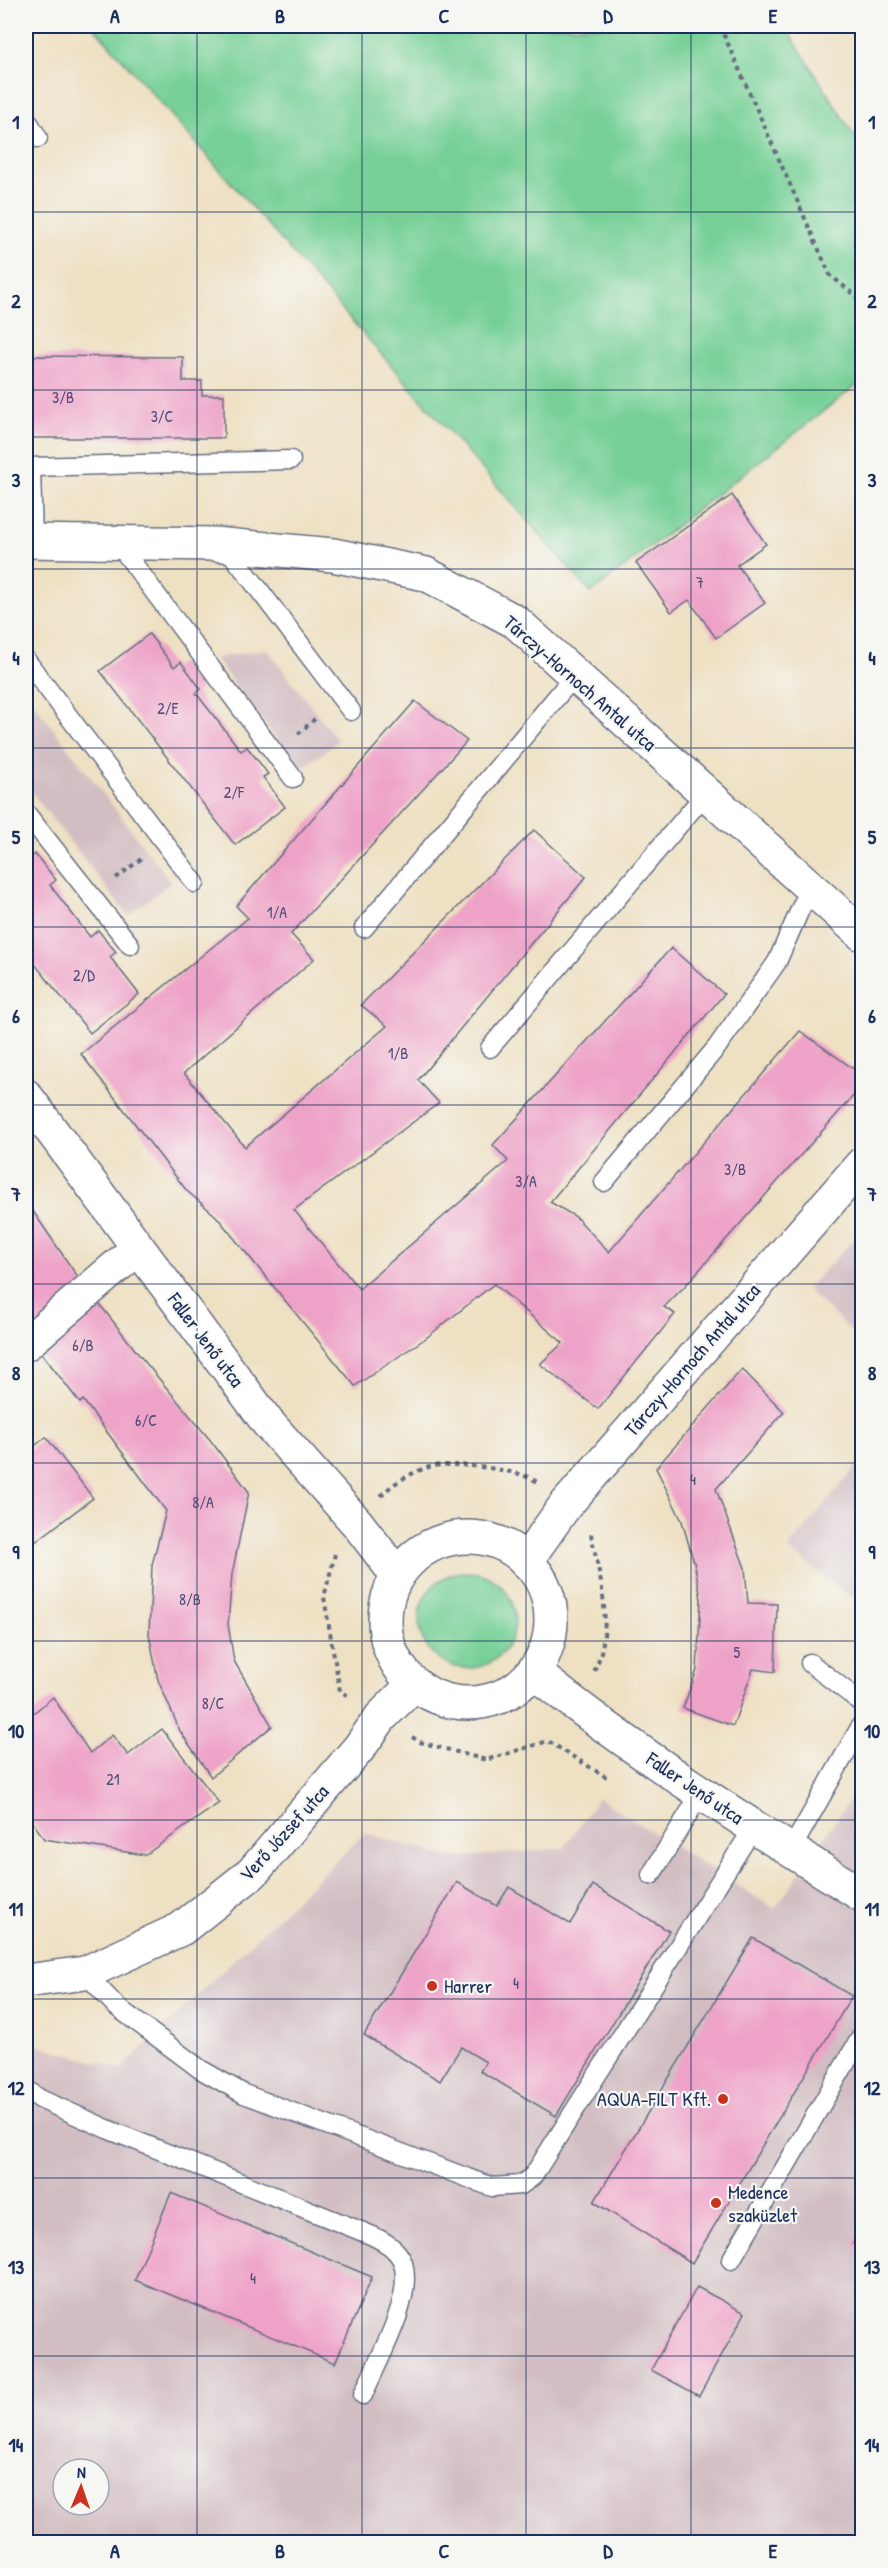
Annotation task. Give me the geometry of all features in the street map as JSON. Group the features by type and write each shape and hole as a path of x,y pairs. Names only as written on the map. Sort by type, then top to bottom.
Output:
{"street":[{"name":"Tárczy-Hornoch Antal utca","path":"29,541 225,545 333,555 426,574 516,622 862,934"},
{"name":"Faller Jenő utca","path":"26,1096 268,1423 357,1523 398,1575"},
{"name":"Tárczy-Hornoch Antal utca","path":"526,1561 564,1507 862,1164"},
{"path":"26,1344 138,1248"},
{"path":"458,1538 483,1538 507,1546 526,1561 541,1580 550,1603 551,1628 546,1652 534,1672 514,1690 489,1701 462,1704 437,1698 414,1684 398,1666 387,1645 384,1621 387,1597 398,1575 414,1557 435,1543 458,1538"},
{"name":"Faller Jenő utca","path":"534,1672 573,1704 701,1792 862,1895"},
{"name":"Verő József utca","path":"26,1981 85,1973 181,1929 252,1873 359,1748 381,1717 414,1684"}],"lane":[{"path":"26,118 38,138"},
{"path":"29,541 28,467 291,460"},
{"path":"117,542 292,778"},
{"path":"225,545 346,704"},
{"path":"26,660 195,883"},
{"path":"364,928 575,675"},
{"path":"490,1048 706,794"},
{"path":"26,813 130,945"},
{"path":"604,1182 717,1047 777,962 810,887"},
{"path":"810,1664 862,1703"},
{"path":"791,1850 862,1724"},
{"path":"651,1875 701,1792"},
{"path":"85,1973 117,2007 200,2069 244,2094 492,2187 521,2185 533,2176 754,1827"},
{"path":"731,2260 862,2035"},
{"path":"26,2089 40,2099 107,2129 373,2236 392,2246 403,2262 406,2281 404,2298 363,2395"}],"path":[{"path":"720,26 830,275 862,301"},
{"path":"274,753 346,704"},
{"path":"92,897 163,842"},
{"path":"378,1499 387,1488 430,1466 500,1469 531,1476 543,1487"},
{"path":"585,1527 591,1534 604,1600 603,1653 594,1671"},
{"path":"336,1551 324,1597 340,1691 350,1697"},
{"path":"420,1742 486,1760 548,1741 620,1785"}],"shaded area":[{"path":"267,649 338,741 300,770 215,658"},
{"path":"26,693 171,882 128,916 26,785"},
{"path":"862,1231 862,1341 806,1289"},
{"path":"862,1459 862,1604 788,1549"},
{"path":"862,1782 862,2542 26,2542 26,2042 121,2069 365,1833 453,1858 564,1848 598,1798 775,1909"}],"green space":[{"path":"93,26 785,26 862,148 862,381 591,593"},
{"path":"467,1572 485,1576 501,1586 511,1602 515,1620 511,1638 501,1654 485,1664 467,1668 449,1664 433,1654 423,1638 419,1620 423,1602 433,1586 449,1576"}],"building":[{"path":"26,356 183,357 183,381 202,381 202,395 224,395 224,438 26,438"},
{"path":"732,495 766,544 737,565 765,603 716,638 689,600 671,612 636,563"},
{"path":"149,634 174,667 181,662 201,689 196,693 241,751 247,747 256,758 268,774 263,777 285,807 235,845 100,671"},
{"path":"415,701 467,741 291,934 314,959 184,1073 245,1147 387,1026 361,1005 534,830 586,877 418,1080 439,1103 294,1210 359,1289 508,1161 493,1145 671,948 724,994 550,1202 576,1217 609,1252 800,1031 862,1075 862,1086 664,1307 675,1314 598,1409 540,1364 563,1343 494,1284 426,1338 355,1386 216,1216 187,1191 81,1054 248,918 236,906"},
{"path":"35,854 56,880 50,885 90,937 98,930 116,952 110,957 139,994 90,1033 26,953 26,855 29,859"},
{"path":"26,1201 73,1270 140,1356 211,1441 249,1492 232,1574 228,1624 234,1661 272,1726 211,1777 180,1731 158,1680 149,1634 152,1565 166,1511 83,1400 80,1403 26,1333"},
{"path":"742,1369 784,1412 716,1489 745,1568 748,1603 777,1604 775,1672 753,1669 733,1726 683,1708 697,1670 701,1599 695,1566 682,1521 656,1468"},
{"path":"46,1437 93,1498 26,1549 26,1453"},
{"path":"53,1697 90,1753 112,1735 128,1755 162,1729 219,1803 145,1855 44,1839 26,1812 26,1719"},
{"name":"Harrer","path":"457,1882 497,1906 509,1887 570,1924 593,1885 669,1931 556,2116 480,2071 486,2062 461,2047 440,2081 364,2035"},
{"name":"AQUA-FILT Kft.","path":"753,1938 852,1996 692,2263 594,2202"},
{"path":"171,2193 372,2277 335,2363 135,2280"},
{"path":"862,2229 862,2249 853,2244"},
{"path":"697,2287 745,2313 699,2396 651,2370"}],"place":[{"name":"Harrer","path":"432,1986"},
{"name":"AQUA-FILT Kft.","path":"723,2099"},
{"name":"Medence szaküzlet","path":"716,2203"}]}
